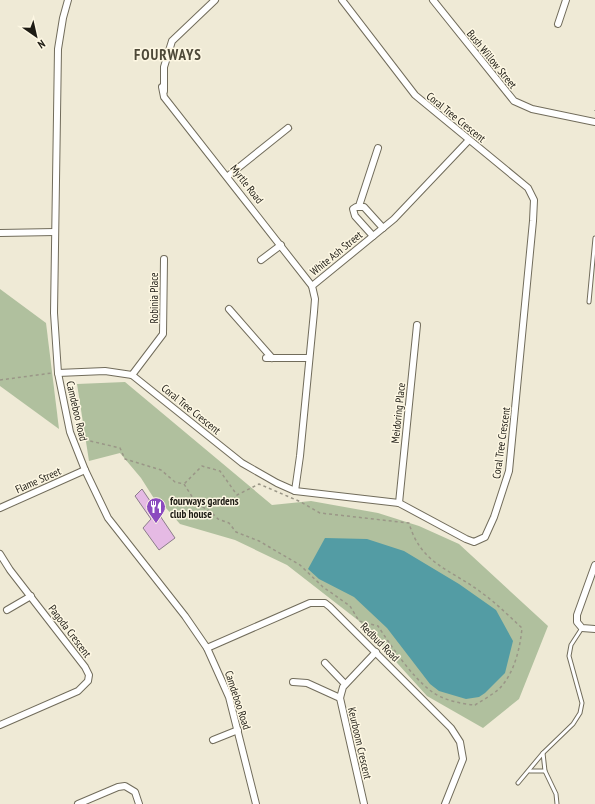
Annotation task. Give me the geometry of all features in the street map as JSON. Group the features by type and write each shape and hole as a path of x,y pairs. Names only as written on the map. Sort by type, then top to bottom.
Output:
{"street":[{"name":"Camdeboo Road","path":"68,0 63,18 58,49 54,313 58,373 70,432 85,470 115,530 181,611 207,648 229,697 256,804"},
{"name":"Myrtle Road","path":"215,0 172,40 164,67 164,97 228,176 312,286"},
{"name":"Coral Tree Crescent","path":"132,375 242,463 277,483 295,491 399,503 474,542 485,537 489,530 509,471 534,200 528,188 415,95 342,0"},
{"name":"Bush Willow Street","path":"433,0 514,101 532,110 595,122"},
{"path":"558,24 566,0"},
{"path":"228,176 288,128"},
{"name":"White Ash Street","path":"295,491 300,456 315,299 312,286 383,228 420,193 469,140"},
{"path":"373,236 353,210 359,206 378,148"},
{"path":"359,206 364,207 383,228"},
{"path":"0,233 55,232"},
{"path":"261,260 281,245"},
{"name":"Robinia Place","path":"132,375 163,334 164,259"},
{"path":"229,309 269,358 309,358"},
{"name":"Meidoring Place","path":"399,503 417,325"},
{"path":"58,373 105,371 132,375"},
{"name":"Flame Street","path":"0,508 85,470"},
{"name":"Pagoda Crescent","path":"0,554 85,667 89,675 88,681 78,691 0,724"},
{"path":"595,564 578,610 577,622 582,628 595,629"},
{"path":"7,610 31,596"},
{"name":"Redbud Road","path":"207,648 310,603 317,602 330,607 451,728 458,738 463,751 463,759 446,804"},
{"name":"Keurboom Crescent","path":"364,804 340,698 345,684 376,652"},
{"path":"325,663 345,684"},
{"path":"293,682 310,684 340,698"},
{"path":"213,740 238,730"},
{"path":"78,804 118,787 125,786 135,792 139,804"}],"lane":[{"path":"589,302 595,238"},
{"path":"518,783 530,771 550,745 573,724 580,713 582,703 569,663 569,650 582,628"},
{"path":"543,753 545,771 556,794 557,804"},
{"path":"530,771 545,771"}],"path":[{"path":"0,380 58,373"},
{"path":"70,432 86,440 120,448 125,459 161,470 175,482 184,484 196,503 212,512 218,519 228,523 236,532 259,541 300,566 323,587 350,606 359,621 378,626 394,650 432,692 461,704 475,705 499,688 514,665 521,640 522,628 483,593 449,570 433,563 414,538 410,523 320,513 301,502 258,484 237,495 220,471 202,466 184,484"}],"green space":[{"path":"0,289 46,323 59,429 0,386"},
{"path":"125,382 272,505 311,501 378,513 419,526 459,544 548,626 519,699 483,728 427,696 359,621 287,565 235,540 180,524 166,508 162,511 141,478 120,453 89,461 77,384"}],"water":[{"path":"325,538 367,539 404,551 459,584 496,610 513,641 505,673 479,697 466,699 439,691 430,684 387,628 354,597 319,579 308,569"}],"building":[{"name":"fourways gardens club house","path":"142,489 175,538 159,550 143,528 151,519 135,496"}],"place":[{"name":"fourways gardens club house","path":"156,524"}],"district":[{"name":"FOURWAYS","path":"168,54"}]}
